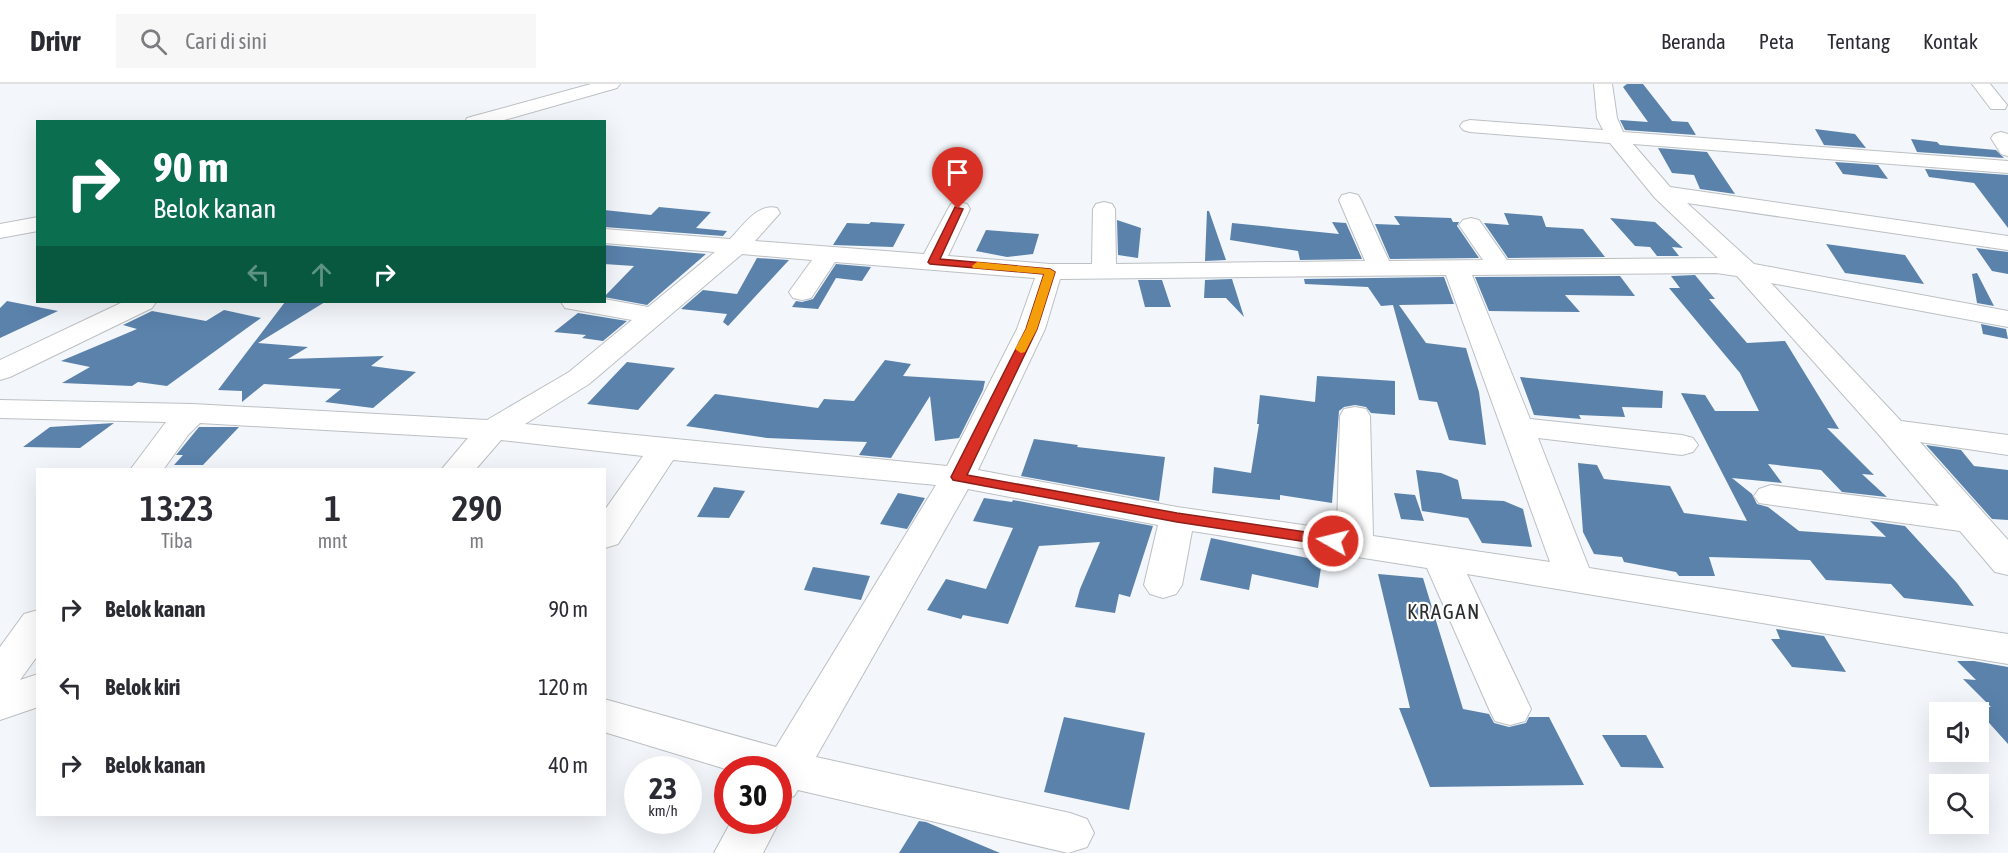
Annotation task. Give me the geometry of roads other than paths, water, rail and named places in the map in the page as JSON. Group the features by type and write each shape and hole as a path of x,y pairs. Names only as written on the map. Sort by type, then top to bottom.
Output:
{"street":[{"path":"481,120 611,84"},
{"path":"1603,84 1607,118 1616,137 1662,193 1744,269 1891,429 2008,563"},
{"path":"1981,84 1998,105"},
{"path":"1470,126 2008,167"},
{"path":"1662,193 2008,243"},
{"path":"1350,200 1380,268"},
{"path":"933,262 958,209"},
{"path":"1104,209 1104,271"},
{"path":"459,468 493,430 579,378 737,246 769,213"},
{"path":"0,231 36,224"},
{"path":"1471,225 1500,267"},
{"path":"606,236 1050,272 1716,265 2008,319"},
{"path":"802,292 828,255"},
{"path":"1456,267 1575,578"},
{"path":"792,761 958,477 1031,329 1050,272"},
{"path":"0,371 141,303"},
{"path":"580,303 655,316"},
{"path":"0,409 192,413 493,430 958,477 1177,518 1575,578 2008,649"},
{"path":"147,468 177,428 192,413"},
{"path":"1355,416 1355,544"},
{"path":"1519,427 1682,445"},
{"path":"1891,429 2008,445"},
{"path":"606,535 664,449"},
{"path":"1771,496 1971,521"},
{"path":"1163,585 1177,518"},
{"path":"1441,558 1509,709"},
{"path":"9,696 36,629"},
{"path":"606,716 724,756"},
{"path":"792,778 1070,833"},
{"path":"738,853 749,834"}],"district":[{"name":"KRAGAN","path":"1444,612"}]}
